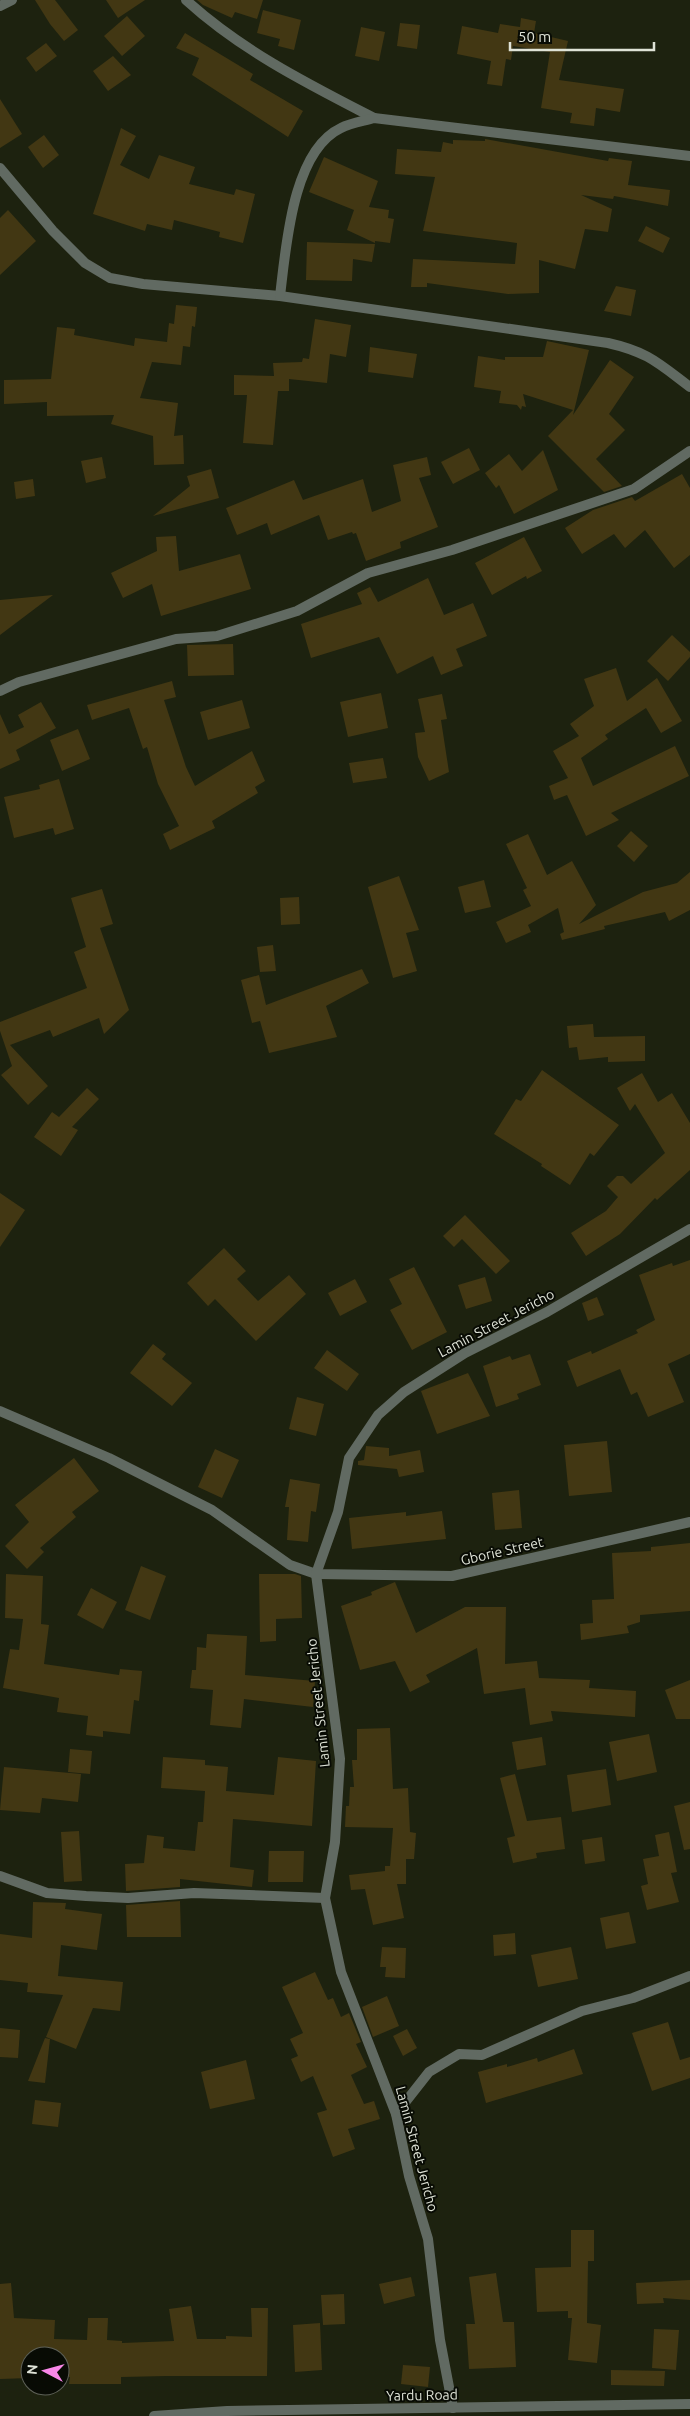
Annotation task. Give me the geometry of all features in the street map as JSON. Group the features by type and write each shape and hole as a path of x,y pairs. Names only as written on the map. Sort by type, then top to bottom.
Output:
{"street":[{"path":"0,6 12,0"},
{"path":"186,0 202,14 277,68 374,118 690,156"},
{"path":"280,296 288,233 306,165 317,147 340,128 374,118"},
{"path":"0,168 18,191 72,250 85,263 110,278 143,284 280,296 608,342 633,349 654,358 690,387"},
{"path":"0,691 19,682 176,639 217,636 298,611 368,573 452,550 634,490 690,451"},
{"name":"Lamin Street Jericho","path":"452,2408 440,2340 428,2239 410,2176 396,2114 342,1972 325,1898 335,1842 340,1759 316,1574 338,1512 349,1458 378,1415 404,1392 465,1353 547,1312 690,1229"},
{"name":"Gborie Street","path":"0,1411 109,1458 212,1510 290,1565 316,1574 452,1576 690,1522"},
{"path":"0,1876 47,1893 86,1896 128,1898 194,1893 325,1898"},
{"path":"396,2114 429,2072 459,2054 482,2055 582,2011 634,1998 690,1976"},
{"name":"Yardu Road","path":"154,2416 227,2411 690,2404"}],"building":[{"path":"35,0 55,0 78,30 64,41 50,24"},
{"path":"106,0 145,0 118,18"},
{"path":"197,0 263,0 257,19 235,12 232,18 203,5"},
{"path":"263,10 301,20 294,50 278,46 280,39 257,33"},
{"path":"127,16 145,36 122,56 104,36"},
{"path":"521,18 536,21 534,33 568,41 559,80 624,89 620,112 596,108 594,126 570,123 572,113 541,108 550,52 513,46 511,60 506,59 502,86 487,84 491,61 457,54 462,26 498,33 500,24 520,27"},
{"path":"400,23 420,25 417,49 397,46"},
{"path":"361,27 385,32 379,61 355,56"},
{"path":"185,33 253,74 250,80 303,111 288,137 192,75 199,58 176,48"},
{"path":"46,43 57,56 36,72 26,58"},
{"path":"113,56 131,75 108,91 93,71"},
{"path":"0,99 22,134 0,148"},
{"path":"121,128 136,136 120,165 149,179 159,155 195,167 189,184 234,195 236,189 255,194 243,243 219,237 220,232 174,220 172,230 147,224 145,231 93,214"},
{"path":"44,135 59,155 43,168 28,147"},
{"path":"485,139 608,161 609,158 632,161 628,185 670,190 668,206 614,196 613,199 581,195 612,209 608,232 585,229 575,269 539,260 539,293 508,294 427,283 427,287 411,287 413,259 515,264 517,243 423,231 435,177 395,174 397,149 441,152 443,142 453,144 453,140 485,141"},
{"path":"324,157 378,181 369,207 389,210 388,218 394,219 390,243 375,241 375,243 347,230 354,210 309,192"},
{"path":"8,210 36,241 0,275 0,218"},
{"path":"646,226 670,238 663,253 638,241"},
{"path":"307,242 375,244 372,262 353,259 352,281 306,280"},
{"path":"616,286 636,290 631,316 604,311"},
{"path":"176,305 197,307 195,327 192,326 190,347 183,346 181,365 152,362 140,398 178,403 174,436 183,435 184,464 154,465 153,436 111,424 114,415 47,416 47,402 4,404 4,380 51,379 57,327 75,329 74,335 134,346 135,338 167,342 169,323 174,324"},
{"path":"315,319 351,325 346,357 330,354 327,383 289,379 289,391 278,391 273,445 243,443 247,395 234,395 234,375 274,376 273,363 302,362 303,358 309,359"},
{"path":"547,341 589,350 573,415 610,360 634,377 609,414 625,430 596,459 622,486 604,492 548,436 573,410 523,394 526,407 522,406 521,410 517,405 499,403 501,391 474,387 478,356 505,360 505,357 543,357"},
{"path":"370,347 417,354 413,378 368,372"},
{"path":"469,448 480,470 453,484 441,462"},
{"path":"543,450 558,490 514,514 499,485 496,488 485,473 509,454 522,471"},
{"path":"102,457 106,478 86,483 81,461"},
{"path":"427,457 431,475 419,478 438,527 400,542 401,548 366,561 356,533 353,534 352,532 328,540 319,515 271,535 267,523 237,535 226,508 294,480 303,500 363,479 372,512 401,501 393,465"},
{"path":"211,469 219,498 153,516 190,486 187,476"},
{"path":"682,474 690,488 690,555 674,568 645,530 625,548 614,534 582,554 565,528 593,510 632,497 635,501"},
{"path":"33,479 35,496 16,499 14,482"},
{"path":"176,536 179,571 240,554 251,589 161,616 152,584 123,598 111,573 157,551 156,537"},
{"path":"524,537 542,571 527,579 526,576 492,595 475,563"},
{"path":"428,578 444,615 473,603 487,636 456,649 463,666 441,675 433,656 397,674 379,637 311,658 301,624 362,604 357,593 370,587 378,602"},
{"path":"53,595 0,635 0,600"},
{"path":"672,635 690,652 690,657 668,681 647,661"},
{"path":"233,644 234,675 188,676 187,645"},
{"path":"616,668 627,701 657,678 682,721 661,733 646,708 605,735 608,739 581,758 593,786 675,746 689,776 611,813 619,820 586,836 567,795 554,800 549,786 568,778 553,751 579,736 570,724 594,706 584,679"},
{"path":"172,681 176,697 164,700 186,767 195,786 252,751 265,781 255,787 258,793 212,821 215,828 170,850 163,834 179,826 158,784 147,747 143,749 129,708 92,720 87,705"},
{"path":"381,693 388,728 348,737 340,702"},
{"path":"442,694 447,719 441,720 449,772 429,781 418,757 415,733 425,732 418,699"},
{"path":"242,700 250,728 208,740 200,712"},
{"path":"41,702 56,728 16,750 20,760 0,769 0,714 9,734 24,727 18,715"},
{"path":"78,729 90,759 62,771 50,740"},
{"path":"383,758 387,778 353,783 349,763"},
{"path":"59,779 74,829 55,835 53,828 14,838 4,797 40,789 39,785"},
{"path":"631,831 648,846 634,862 617,846"},
{"path":"528,834 547,875 572,861 596,905 579,924 643,892 677,883 690,872 690,910 669,921 665,912 604,926 605,929 562,940 560,934 564,932 558,908 528,925 531,932 506,943 496,922 531,906 523,890 527,888 506,844"},
{"path":"399,876 419,930 406,933 417,971 393,978 368,887"},
{"path":"484,880 491,907 465,913 458,887"},
{"path":"102,889 113,924 100,928 129,1010 104,1034 99,1018 53,1037 50,1030 10,1045 48,1086 28,1105 1,1075 12,1066 0,1031 0,1022 87,988 74,952 86,947 71,898"},
{"path":"299,897 300,924 281,925 280,898"},
{"path":"273,945 276,971 260,972 257,947"},
{"path":"362,969 369,983 326,1006 337,1037 269,1053 260,1021 252,1023 241,980 259,975 266,1005"},
{"path":"593,1024 594,1037 645,1036 645,1061 608,1062 608,1057 579,1060 577,1047 569,1048 567,1026"},
{"path":"542,1070 619,1125 594,1156 590,1153 570,1185 541,1166 542,1164 494,1134 516,1099 521,1101"},
{"path":"642,1073 658,1102 672,1093 690,1123 690,1170 657,1200 655,1198 620,1234 586,1256 571,1233 606,1211 618,1197 607,1186 617,1176 623,1176 631,1184 665,1153 635,1104 630,1111 617,1088"},
{"path":"87,1088 99,1099 72,1127 78,1130 61,1156 34,1137 52,1112 59,1117"},
{"path":"0,1193 25,1210 0,1247"},
{"path":"465,1215 510,1261 496,1274 462,1239 454,1247 443,1236"},
{"path":"224,1248 246,1271 237,1279 258,1301 289,1275 306,1294 256,1341 215,1299 208,1306 187,1283"},
{"path":"690,1260 690,1354 668,1364 684,1402 648,1417 637,1392 631,1395 620,1369 577,1387 567,1361 591,1351 592,1354 638,1333 636,1330 655,1320 639,1275 672,1263 673,1266"},
{"path":"414,1267 447,1332 412,1350 390,1310 402,1304 389,1279"},
{"path":"485,1277 492,1301 466,1309 458,1285"},
{"path":"355,1279 367,1302 340,1316 328,1293"},
{"path":"597,1297 604,1315 588,1321 582,1303"},
{"path":"153,1344 166,1354 162,1359 192,1383 172,1406 130,1373"},
{"path":"327,1350 359,1374 347,1391 314,1368"},
{"path":"530,1354 541,1385 517,1394 519,1399 496,1407 483,1366 510,1356 512,1360"},
{"path":"468,1373 490,1416 437,1434 421,1391"},
{"path":"297,1397 324,1404 316,1436 289,1429"},
{"path":"607,1441 612,1492 569,1496 564,1445"},
{"path":"366,1446 389,1448 389,1456 420,1450 424,1472 399,1477 397,1469 358,1465 358,1461 364,1460"},
{"path":"215,1449 239,1460 222,1498 198,1487"},
{"path":"74,1458 99,1491 72,1512 76,1517 40,1548 44,1552 27,1569 5,1546 29,1522 15,1505"},
{"path":"290,1479 320,1484 316,1512 311,1511 308,1542 287,1540 289,1507 285,1507"},
{"path":"519,1490 522,1528 495,1530 492,1493"},
{"path":"442,1511 446,1539 352,1549 349,1518 406,1512 406,1516"},
{"path":"690,1543 690,1611 640,1615 640,1622 627,1626 629,1633 581,1640 580,1624 593,1623 592,1600 614,1599 612,1553 651,1551 651,1547"},
{"path":"141,1566 166,1576 150,1620 125,1610"},
{"path":"6,1574 43,1576 41,1624 49,1625 44,1664 119,1675 120,1669 142,1671 139,1701 134,1700 130,1734 103,1731 103,1737 86,1735 88,1716 57,1712 59,1698 3,1688 10,1649 19,1650 23,1619 5,1618"},
{"path":"259,1574 295,1574 301,1576 302,1618 276,1619 276,1641 260,1642"},
{"path":"395,1582 416,1633 465,1607 506,1607 505,1664 537,1661 539,1678 590,1680 589,1688 636,1691 635,1717 551,1711 553,1721 530,1725 525,1688 484,1694 477,1648 426,1675 430,1682 410,1692 395,1661 360,1670 341,1606 372,1595 371,1592"},
{"path":"91,1588 117,1602 103,1629 77,1615"},
{"path":"207,1634 247,1636 245,1675 315,1681 313,1707 244,1699 241,1728 210,1725 213,1690 190,1688 192,1670 196,1670 197,1647 206,1648"},
{"path":"690,1680 690,1719 676,1719 665,1690"},
{"path":"390,1728 393,1789 408,1788 410,1832 416,1833 414,1859 406,1859 406,1884 397,1884 404,1918 373,1925 365,1889 351,1890 349,1875 385,1871 385,1866 390,1866 393,1828 345,1827 346,1806 349,1806 350,1787 354,1787 352,1760 357,1760 357,1729"},
{"path":"649,1734 657,1772 617,1781 609,1742"},
{"path":"542,1737 546,1765 517,1770 512,1742"},
{"path":"70,1749 92,1751 90,1774 68,1772"},
{"path":"163,1757 205,1760 205,1765 228,1767 226,1791 274,1795 278,1757 316,1761 312,1826 233,1819 230,1867 254,1870 252,1887 180,1879 180,1887 126,1891 125,1864 144,1863 147,1835 164,1837 163,1848 195,1851 198,1822 203,1822 205,1791 161,1788"},
{"path":"4,1767 81,1774 78,1802 42,1798 40,1813 0,1810"},
{"path":"606,1769 611,1805 572,1812 567,1775"},
{"path":"515,1774 527,1821 561,1817 565,1849 536,1853 537,1858 513,1863 507,1838 515,1836 500,1778"},
{"path":"690,1802 690,1849 684,1850 674,1806"},
{"path":"79,1831 82,1881 64,1882 61,1832"},
{"path":"669,1832 677,1872 671,1873 679,1902 647,1910 641,1886 648,1884 643,1859 659,1856 655,1835"},
{"path":"602,1837 605,1861 585,1864 582,1840"},
{"path":"269,1851 304,1851 303,1882 268,1882"},
{"path":"180,1901 181,1937 127,1937 126,1905"},
{"path":"33,1902 66,1903 65,1909 102,1914 97,1950 61,1945 58,1976 123,1982 120,2011 93,2008 76,2049 46,2037 63,1995 27,1992 28,1983 0,1980 0,1934 32,1938"},
{"path":"629,1912 636,1943 606,1949 600,1918"},
{"path":"515,1933 516,1954 494,1956 493,1935"},
{"path":"382,1947 406,1948 405,1978 385,1977 386,1967 380,1967"},
{"path":"571,1947 578,1979 538,1987 531,1955"},
{"path":"315,1972 328,2000 333,1998 341,2017 349,2013 361,2042 356,2044 367,2067 351,2075 364,2104 374,2101 380,2119 348,2129 355,2149 333,2157 317,2113 327,2110 313,2076 301,2082 291,2059 298,2056 290,2039 303,2033 282,1987"},
{"path":"387,1996 399,2026 373,2037 362,2007"},
{"path":"668,2022 680,2060 690,2057 690,2078 652,2091 632,2033"},
{"path":"0,2028 20,2030 18,2058 0,2057"},
{"path":"407,2029 417,2048 403,2056 393,2036"},
{"path":"45,2038 50,2039 45,2083 28,2081"},
{"path":"574,2049 583,2074 486,2103 478,2072 507,2064 507,2067 537,2058 538,2062"},
{"path":"246,2060 255,2099 210,2109 201,2072"},
{"path":"35,2100 61,2103 58,2127 32,2124"},
{"path":"571,2230 594,2230 594,2261 588,2261 587,2323 601,2325 597,2363 568,2360 572,2318 568,2318 568,2311 537,2312 535,2268 571,2267"},
{"path":"496,2273 503,2322 514,2322 516,2367 469,2369 466,2324 475,2324 469,2277"},
{"path":"411,2277 415,2296 384,2304 379,2284"},
{"path":"690,2280 690,2300 663,2298 664,2303 637,2304 636,2283"},
{"path":"11,2283 14,2318 55,2320 54,2339 87,2340 88,2318 108,2318 107,2340 122,2341 122,2343 174,2341 169,2309 191,2306 197,2339 226,2339 226,2336 252,2337 251,2308 268,2308 267,2376 121,2377 121,2384 70,2384 70,2346 20,2346 20,2378 0,2379 0,2284"},
{"path":"344,2294 345,2324 323,2325 321,2295"},
{"path":"320,2323 322,2370 295,2372 293,2325"},
{"path":"654,2329 679,2330 676,2370 652,2368"},
{"path":"403,2365 430,2367 428,2387 401,2384"},
{"path":"611,2370 665,2371 664,2386 611,2385"}]}
